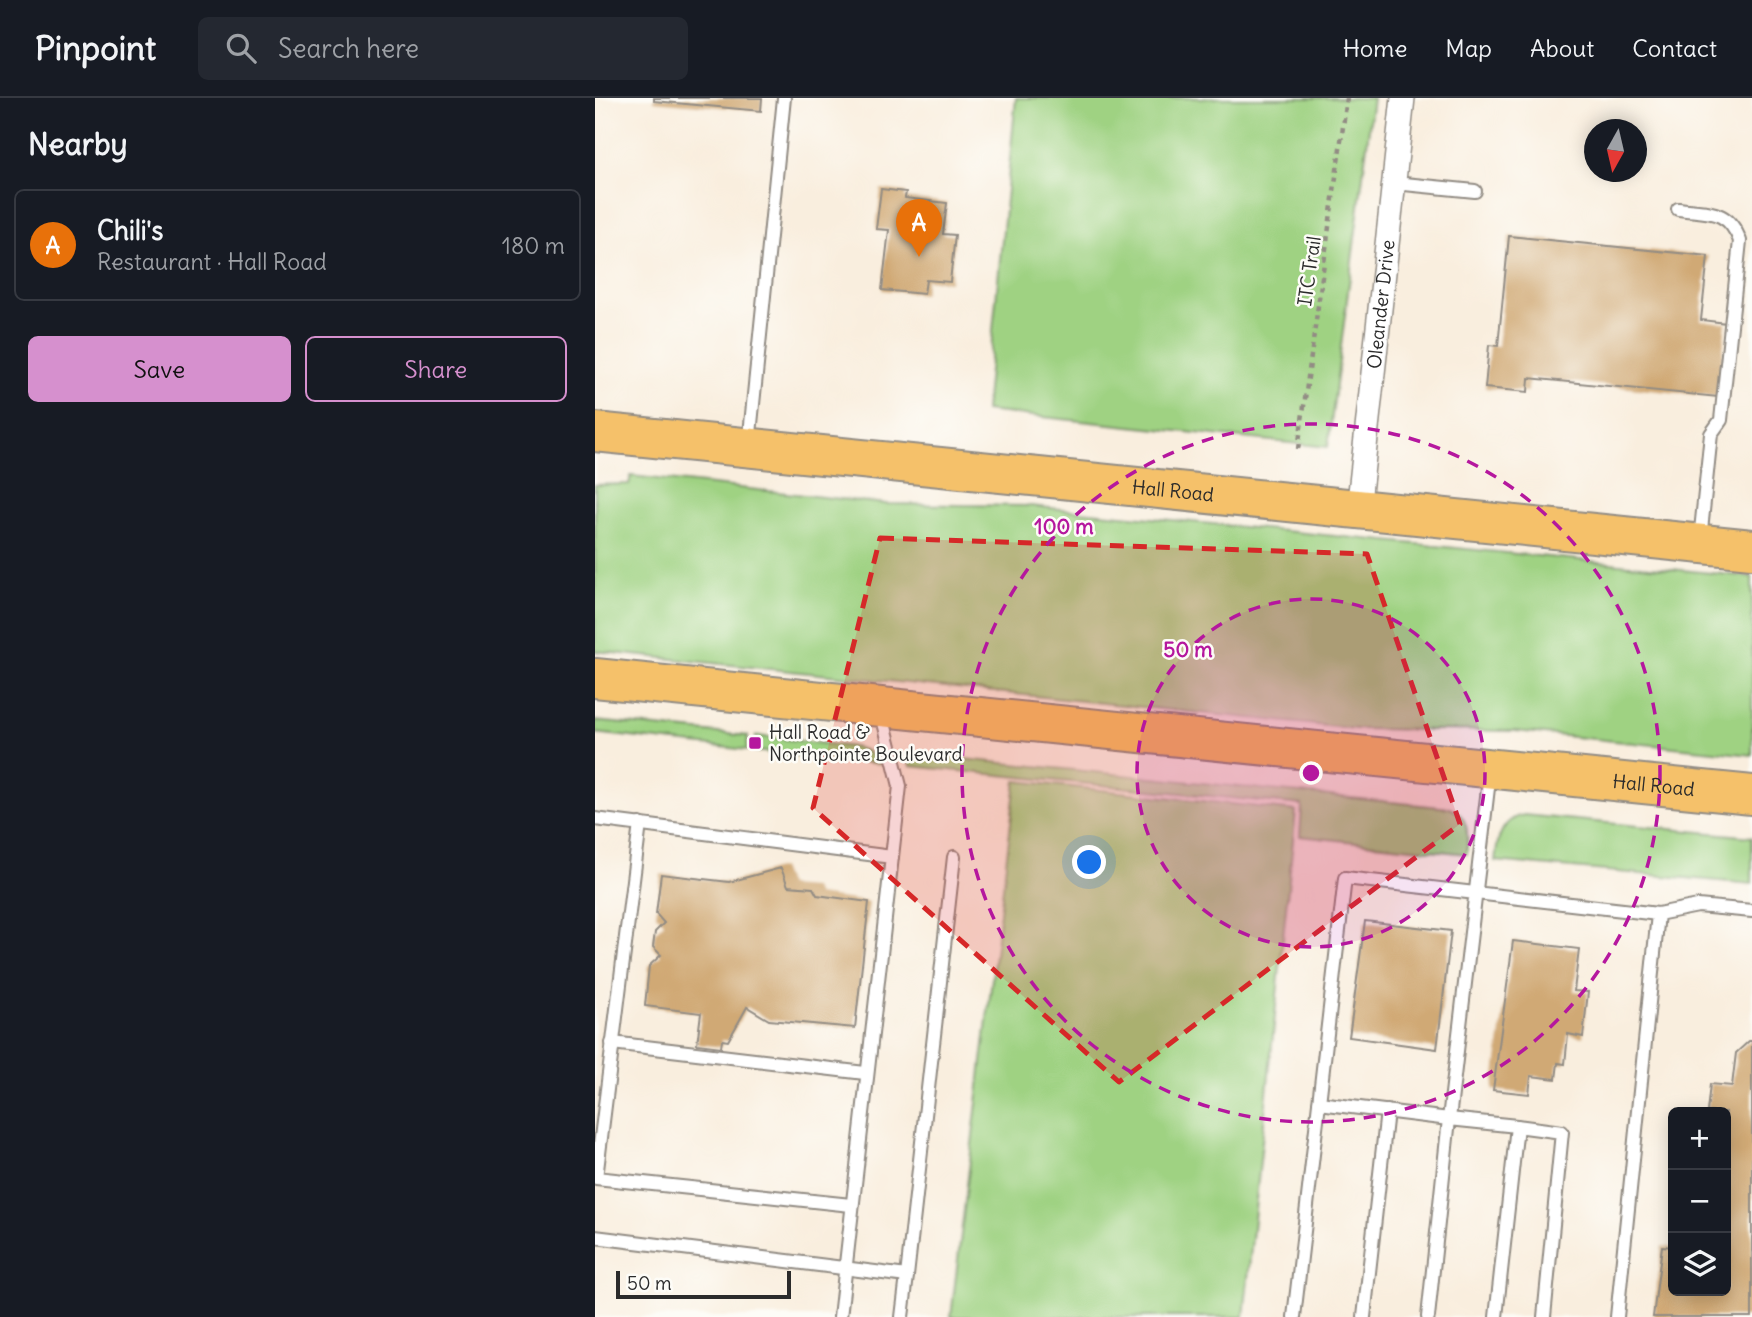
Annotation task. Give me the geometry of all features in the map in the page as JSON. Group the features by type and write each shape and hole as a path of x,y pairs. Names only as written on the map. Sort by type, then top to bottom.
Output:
{"highway":[{"name":"Hall Road","path":"600,437 748,448 1752,549"},
{"name":"Hall Road","path":"595,678 1752,795"}],"street":[{"name":"Oleander Drive","path":"1358,511 1403,98"}],"lane":[{"path":"748,448 784,98"},
{"path":"1394,183 1475,191"},
{"path":"1678,209 1717,214 1734,224 1740,241 1721,420 1711,434 1700,544"},
{"path":"839,1317 900,786 880,708"},
{"path":"1427,1317 1473,894 1490,770"},
{"path":"595,819 892,857"},
{"path":"640,824 596,1184 851,1205"},
{"path":"902,1317 954,857"},
{"path":"1294,1317 1345,878 1658,914 1697,906 1752,911"},
{"path":"1617,1317 1658,914"},
{"path":"612,1043 865,1073"},
{"path":"1319,1103 1562,1132 1543,1317"},
{"path":"1364,1317 1387,1111"},
{"path":"1496,1317 1517,1126"},
{"path":"595,1237 907,1276"}],"path":[{"name":"ITC Trail","path":"1299,449 1347,98"}],"highlighted area":[{"path":"880,538 1367,554 1460,824 1119,1082 813,808"}],"green space":[{"path":"1016,98 1373,98 1328,447 985,411"},
{"path":"631,476 886,504 1030,506 1752,577 1752,755 1515,731 1356,729 595,651 595,485 629,484"},
{"path":"595,721 748,736 747,750 595,733"},
{"path":"756,736 854,747 866,751 882,764 754,751"},
{"path":"914,754 1450,808 1465,821 1467,854 1300,836 1302,805 910,766 908,759"},
{"path":"1016,781 1296,811 1244,1317 951,1317"},
{"path":"1524,815 1752,837 1752,884 1495,861 1499,838 1505,826 1516,817"}],"building":[{"path":"654,98 762,98 761,111 654,101"},
{"path":"881,189 906,192 905,198 947,203 943,234 955,235 950,282 926,280 924,294 882,290 889,230 876,229"},
{"path":"1509,236 1708,256 1701,320 1726,323 1718,397 1529,378 1528,392 1485,388 1489,345 1498,346"},
{"path":"781,868 788,886 813,888 817,895 869,902 855,1028 769,1020 747,1007 728,1041 722,1040 721,1047 697,1044 701,1013 645,1006 649,966 661,955 653,947 655,932 664,923 656,914 661,874 729,882"},
{"path":"1365,921 1451,931 1437,1049 1349,1037"},
{"path":"1513,941 1579,949 1574,991 1588,992 1583,1037 1568,1034 1565,1064 1558,1063 1556,1079 1531,1076 1529,1094 1493,1090"},
{"path":"1752,1041 1752,1317 1653,1317 1662,1246 1668,1247 1668,1296 1731,1296 1731,1107 1708,1107 1710,1084 1732,1086 1736,1053"}],"place":[{"name":"Chili's","path":"919,257"},
{"name":"Hall Road & Northpointe Boulevard","path":"755,743"}]}
